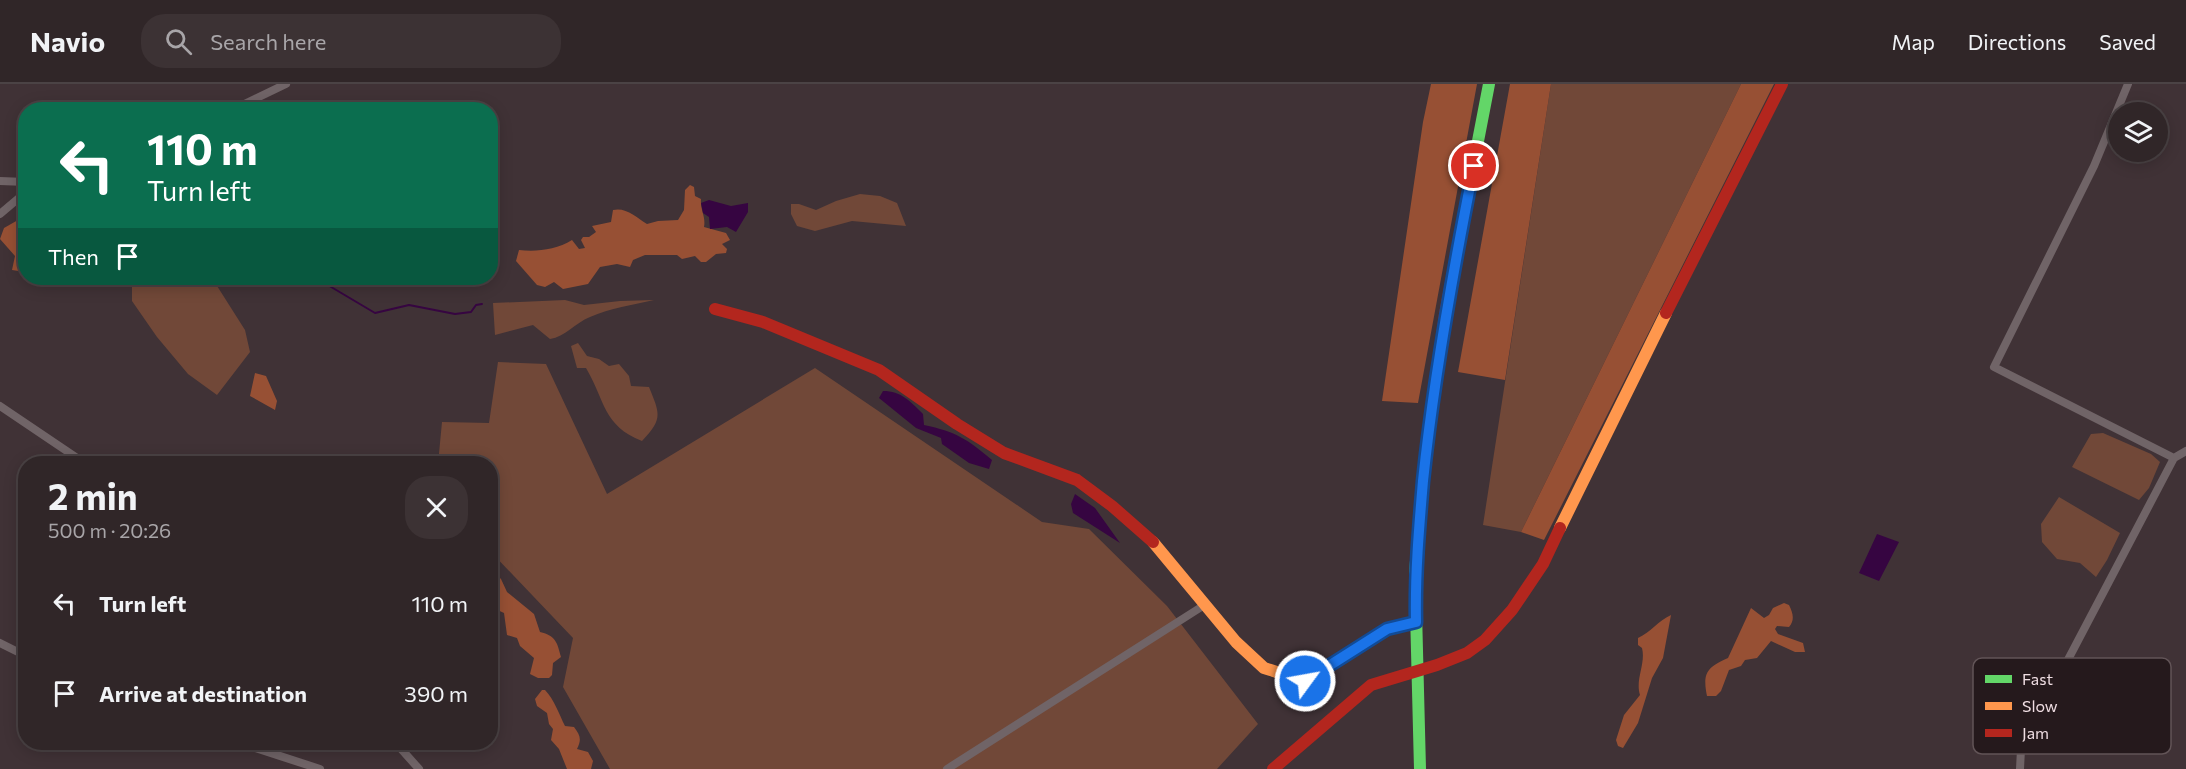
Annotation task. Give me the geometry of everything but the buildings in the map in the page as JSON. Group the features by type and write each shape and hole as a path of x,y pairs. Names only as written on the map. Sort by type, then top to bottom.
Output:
{"street":[{"path":"249,102 286,84"},
{"path":"1420,769 1415,572 1429,431 1445,314 1490,84"},
{"path":"1273,769 1371,685 1437,665 1467,653 1485,640 1512,610 1543,564 1782,84"},
{"path":"2128,84 2094,166 1994,367 2174,458"},
{"path":"0,181 18,182"},
{"path":"0,214 18,199"},
{"path":"715,309 763,322 879,370 957,424 1004,453 1077,480 1112,506 1160,548 1236,642 1264,668 1305,681 1387,629 1416,622"},
{"path":"0,406 74,456"},
{"path":"2070,658 2174,458 2186,451"},
{"path":"947,769 1206,604"},
{"path":"0,643 18,652"},
{"path":"262,750 320,769"},
{"path":"402,750 419,769"},
{"path":"2020,769 2022,754"}],"shaded area":[{"path":"1431,84 1477,84 1418,403 1382,401 1423,122"},
{"path":"1510,84 1551,84 1505,380 1458,372"},
{"path":"1551,84 1741,84 1521,532 1483,525"},
{"path":"1741,84 1774,84 1544,540 1521,532"},
{"path":"690,185 694,187 695,196 701,199 704,227 726,233 730,240 722,244 727,249 726,253 716,254 706,262 701,262 695,256 682,259 677,255 645,255 633,260 630,267 617,264 600,267 588,284 563,289 554,282 545,287 537,285 516,261 519,250 546,250 572,240 579,249 585,248 581,240 583,237 589,237 596,232 592,226 611,222 613,210 627,211 647,224 678,220 684,210 685,190"},
{"path":"860,194 880,196 897,203 906,226 852,221 815,231 797,226 791,214 791,204 799,204 816,210"},
{"path":"709,200 731,206 748,203 748,212 736,232 727,227 710,229 709,217 703,213 701,203"},
{"path":"18,220 18,271 12,270 15,256 0,239 4,228"},
{"path":"132,285 216,285 245,330 250,352 217,395 188,374 157,337 132,301"},
{"path":"565,300 584,305 654,300 598,314 555,338 550,339 533,325 495,335 493,303"},
{"path":"578,343 587,356 599,359 609,366 619,364 629,376 631,386 649,387 658,416 654,427 642,441 619,428 606,411 586,368 577,368 571,346"},
{"path":"498,362 546,364 607,494 815,368 1042,522 1089,529 1167,606 1258,724 1217,769 610,769 563,687 573,638 498,559 498,456 439,456 442,422 489,423"},
{"path":"255,373 266,376 277,401 275,410 250,396"},
{"path":"883,391 895,393 909,401 923,414 924,425 953,433 975,446 992,460 989,469 969,463 942,444 941,438 916,428 879,398"},
{"path":"2103,433 2151,454 2160,462 2149,488 2139,500 2072,467 2091,434"},
{"path":"1075,494 1095,508 1120,543 1073,513 1071,504"},
{"path":"2059,497 2120,533 2096,577 2080,563 2057,559 2042,542 2041,524"},
{"path":"1877,534 1899,542 1879,581 1859,573"},
{"path":"498,576 507,592 534,614 540,632 549,635 557,644 561,657 553,663 552,675 549,678 538,678 530,674 534,658 520,646 517,638 507,635 504,613 498,610"},
{"path":"1784,603 1789,605 1793,616 1792,622 1789,627 1777,626 1775,629 1778,634 1803,643 1805,652 1795,652 1771,641 1757,658 1745,660 1741,666 1729,670 1721,691 1716,696 1707,696 1705,681 1708,671 1728,658 1751,608 1764,618 1773,608"},
{"path":"1671,615 1663,658 1652,678 1638,723 1623,748 1618,746 1616,740 1624,715 1640,695 1639,683 1643,654 1642,648 1638,645 1638,638"},
{"path":"542,690 545,690 551,698 565,726 574,727 578,732 580,740 577,749 588,752 593,761 591,769 567,769 559,749 551,740 553,729 549,724 547,713 537,706 535,699"}],"waterway":[{"path":"328,285 375,313 409,305 455,314 471,312 476,305 482,304"}],"traffic: fast":[{"path":"1467,198 1489,84"},
{"path":"1420,769 1415,572 1425,460"}],"traffic: slow":[{"path":"1560,528 1666,313"},
{"path":"1153,542 1236,642 1264,668 1305,681 1387,629 1416,622"}],"traffic: jam":[{"path":"1666,313 1782,84"},
{"path":"1425,460 1445,314 1467,198"},
{"path":"715,309 763,322 879,370 957,424 1004,453 1077,480 1112,506 1153,542"},
{"path":"1273,769 1371,685 1437,665 1467,653 1485,640 1512,610 1543,564 1560,528"}],"route":[{"path":"1305,681 1387,629 1416,622 1415,572 1427,442 1445,314 1474,166"}]}
